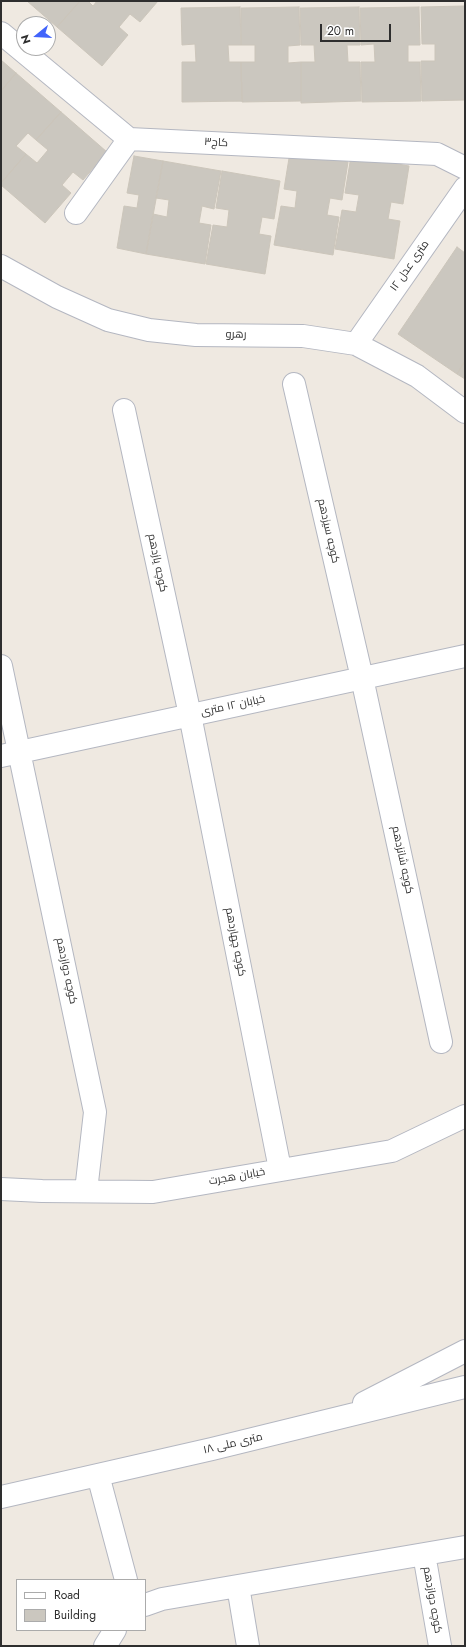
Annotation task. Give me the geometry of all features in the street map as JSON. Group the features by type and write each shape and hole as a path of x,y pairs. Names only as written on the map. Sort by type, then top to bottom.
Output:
{"street":[{"path":"1,33 129,139 76,213"},
{"name":"کاج۳","path":"129,139 437,154 465,168"},
{"name":"۱۲ متری عدل","path":"356,344 465,188"},
{"name":"رهرو","path":"1,266 57,297 108,320 149,330 196,335 303,336 356,344 417,376 465,412"},
{"name":"کوچه سیزدهم","path":"294,384 362,678"},
{"name":"کوچه یازدهم","path":"124,410 190,715"},
{"name":"خیابان ۱۲ متری","path":"10,754 465,656"},
{"name":"کوچه دوازدهم","path":"1,666 10,754 95,1112 86,1191"},
{"name":"کوچه شانزدهم","path":"362,678 441,1042"},
{"name":"کوچه چهاردهم","path":"190,715 280,1169"},
{"name":"خیابان هجرت","path":"1,1189 153,1192 392,1150 465,1116"},
{"path":"333,1420 465,1351"},
{"name":"۱۸ متری ملی","path":"1,1496 333,1420 465,1387"},
{"path":"98,1474 126,1579"},
{"path":"146,1605 162,1599 465,1547"},
{"name":"کوچه دوازدهم","path":"424,1554 440,1646"},
{"path":"238,1586 248,1646"},
{"path":"105,1646 114,1631"}],"building":[{"path":"27,1 80,1 57,27 56,16 44,16"},
{"path":"80,1 88,1 93,6 97,1 158,1 140,22 130,14 119,27 128,35 102,66 57,27"},
{"path":"465,6 465,100 422,101 421,61 435,61 435,44 422,44 421,7"},
{"path":"240,7 241,45 228,45 229,62 241,62 242,101 182,102 182,62 196,62 195,44 182,45 181,8"},
{"path":"299,7 300,45 288,46 288,63 301,62 301,101 242,102 241,62 255,62 255,45 241,45 241,8"},
{"path":"359,7 360,45 347,45 348,62 360,62 361,101 301,103 301,62 315,62 314,45 301,45 300,8"},
{"path":"419,7 420,45 408,45 408,62 420,62 421,101 362,102 361,62 375,62 374,44 361,45 360,8"},
{"path":"1,60 16,73 1,91"},
{"path":"16,73 61,112 36,140 28,133 16,146 26,154 1,183 1,91"},
{"path":"61,112 107,152 83,180 73,172 62,185 71,193 45,223 1,185 1,183 26,154 37,163 48,150 36,140"},
{"path":"290,152 348,162 342,200 330,198 327,215 339,217 333,255 274,245 281,206 295,208 297,191 284,189"},
{"path":"134,156 163,161 146,254 117,248 124,206 137,208 139,195 127,193"},
{"path":"351,156 409,166 403,204 391,202 388,219 400,221 394,259 335,249 342,210 356,212 359,195 345,193"},
{"path":"163,161 221,171 214,209 202,206 199,223 211,225 205,264 146,254 153,214 167,217 169,200 156,198"},
{"path":"222,171 280,181 274,219 262,217 259,234 271,236 265,274 206,264 213,225 227,227 229,210 216,208"},
{"path":"457,247 465,253 465,361 457,374 398,334"},
{"path":"465,361 465,379 457,374"}]}
